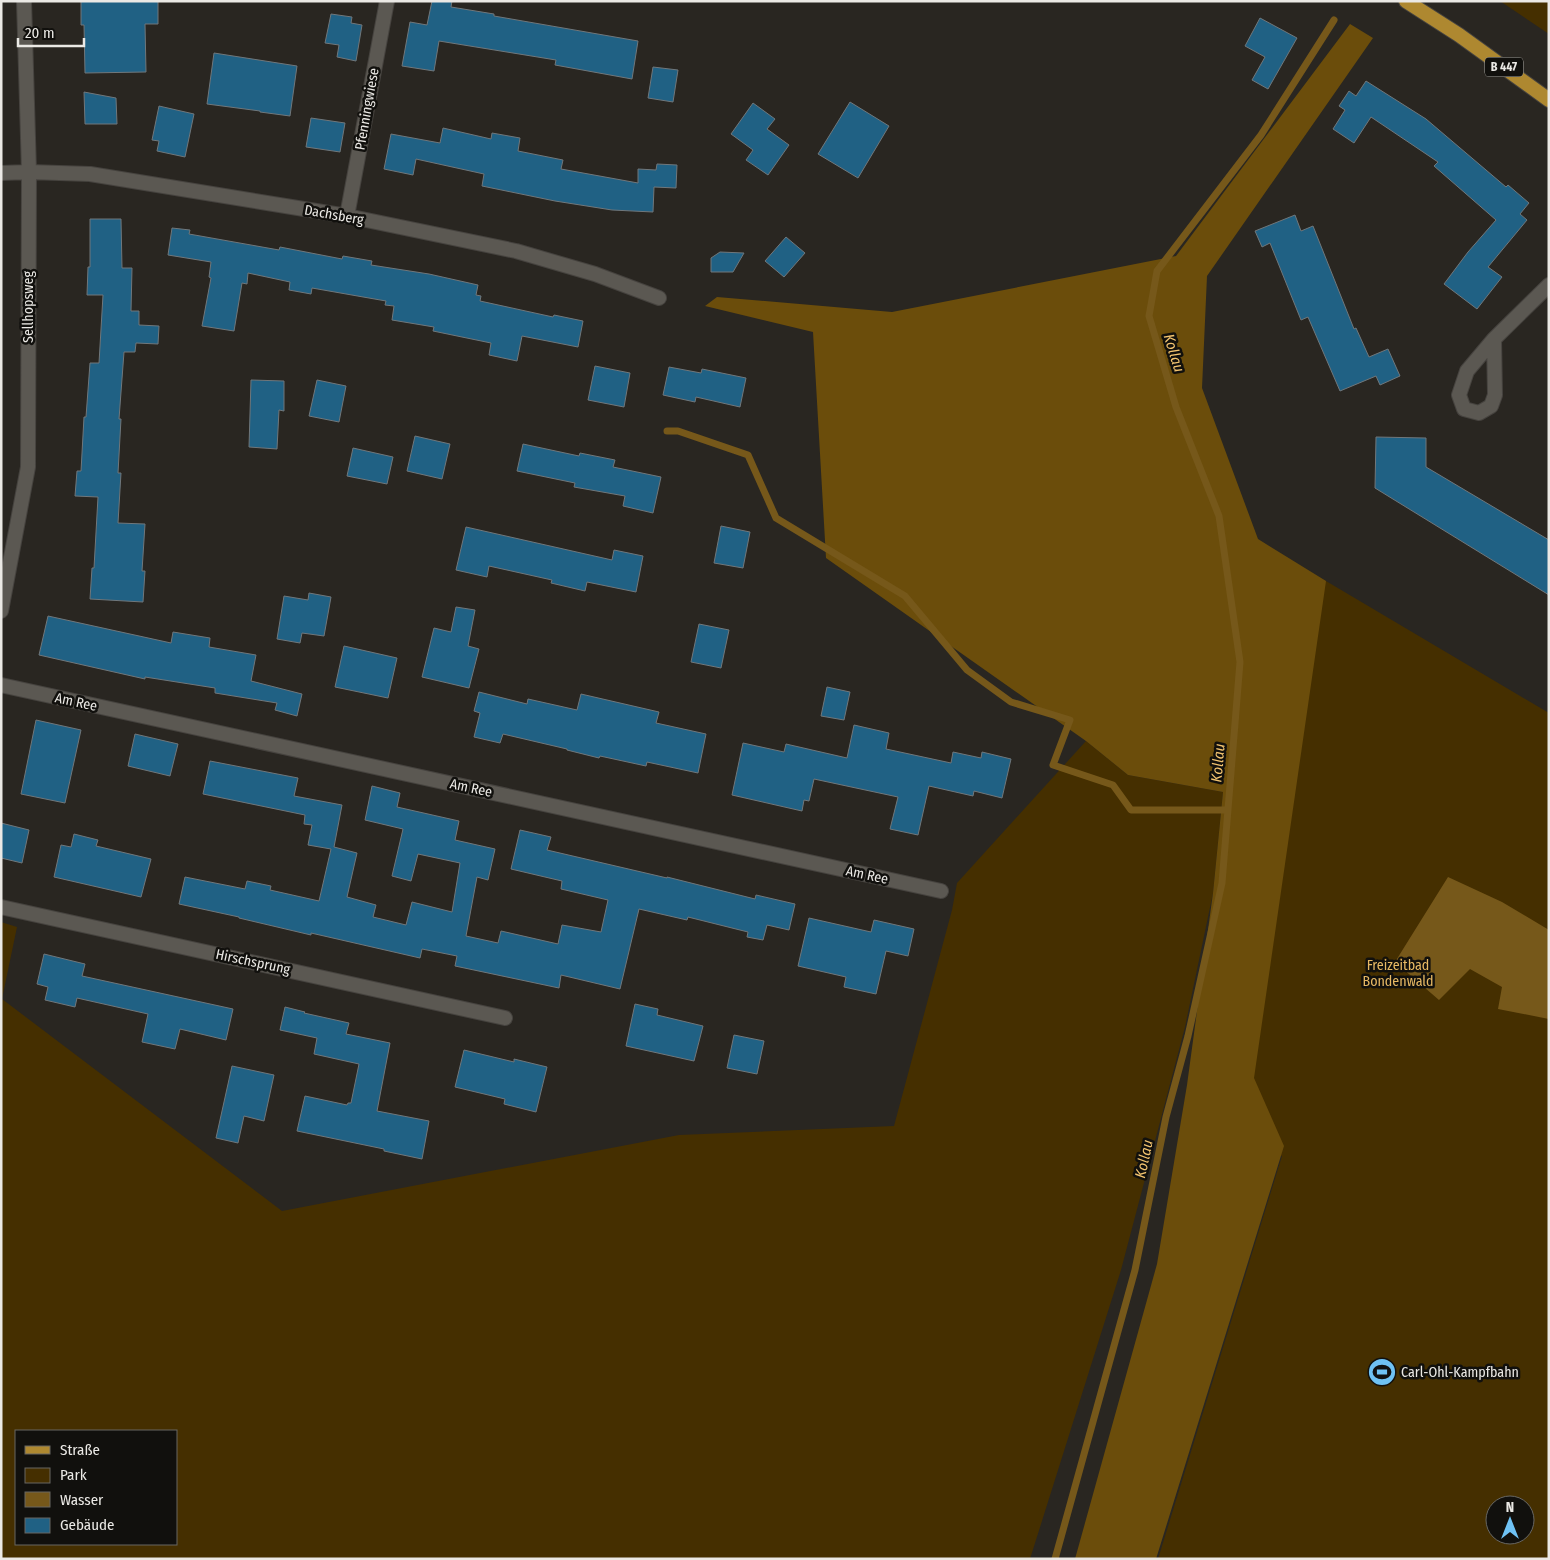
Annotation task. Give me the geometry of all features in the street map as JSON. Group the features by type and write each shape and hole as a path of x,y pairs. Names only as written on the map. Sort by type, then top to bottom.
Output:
{"main road":[{"name":"B 447","path":"1406,1 1459,35 1549,100"}],"street":[{"name":"Sellhopsweg","path":"1,611 28,467 29,172 24,1"},
{"name":"Pfenningwiese","path":"347,216 387,1"},
{"name":"Dachsberg","path":"1,173 90,174 347,216 516,251 595,274 659,298"},
{"path":"1494,339 1495,395 1491,406 1479,413 1464,409 1459,395 1467,370 1494,339 1549,285"},
{"name":"Am Ree","path":"1,685 941,891"},
{"name":"Hirschsprung","path":"1,907 505,1018"}],"green space":[{"path":"1500,1 1549,1 1549,34"},
{"name":"Freizeitbad Bondenwald","path":"1263,550 1326,581 1549,713 1549,1559 1158,1559 1282,1156 1193,1130"},
{"path":"1086,741 1128,775 1223,792 1213,893 1185,1027 1121,1270 1030,1559 1,1559 1,922 17,927 2,999 282,1211 679,1135 894,1126 952,910 957,883"}],"shaded area":[{"path":"1350,24 1373,38 1207,276 1202,388 1258,539 1326,581 1254,1078 1284,1146 1156,1559 1075,1559 1157,1264 1187,1085 1213,893 1223,792 1128,775 1086,741 826,558 813,332 705,306 717,297 892,312 1176,256"}],"water":[{"path":"1448,877 1502,902 1549,930 1549,1019 1498,1009 1502,987 1470,969 1439,1000 1395,962"}],"building":[{"path":"81,1 158,1 158,24 145,24 146,72 85,73 84,25 81,25"},
{"path":"432,1 452,1 451,7 638,41 632,79 555,65 556,60 439,41 434,71 402,66 410,22 427,25"},
{"path":"331,14 352,17 351,23 362,25 356,61 337,57 339,45 325,43"},
{"path":"1260,18 1297,38 1268,89 1252,80 1265,57 1245,46"},
{"path":"214,53 297,66 290,116 207,104"},
{"path":"653,67 678,70 673,102 648,98"},
{"path":"1366,81 1426,119 1506,187 1508,185 1529,203 1520,214 1527,220 1488,267 1502,277 1477,309 1444,284 1468,252 1496,220 1434,166 1438,162 1371,117 1354,143 1333,129 1345,110 1339,106 1349,91 1356,96"},
{"path":"84,92 116,98 117,124 85,124"},
{"path":"850,102 889,126 858,178 818,154"},
{"path":"753,103 775,119 767,129 789,145 768,175 746,160 753,150 731,134"},
{"path":"159,106 194,114 185,157 157,151 159,141 152,140"},
{"path":"311,118 345,123 340,152 306,147"},
{"path":"443,128 491,139 492,133 520,138 518,151 563,160 561,169 638,183 638,169 656,170 657,164 677,165 676,188 654,187 653,212 612,210 482,186 484,174 416,159 413,175 384,169 391,134 440,143"},
{"path":"1295,215 1301,231 1313,226 1354,329 1356,328 1369,357 1388,349 1400,376 1380,385 1376,376 1340,391 1308,317 1301,320 1270,243 1262,247 1255,231"},
{"path":"90,219 121,219 122,268 132,268 131,311 139,311 139,325 159,326 158,344 136,343 135,352 124,352 119,419 121,419 118,473 121,473 118,523 145,524 142,571 145,571 143,602 90,599 92,568 94,568 98,497 75,496 77,471 81,471 90,363 99,363 103,295 87,295 88,267 90,267"},
{"path":"172,228 190,230 189,234 279,250 280,247 342,259 343,256 372,261 371,265 429,274 478,285 476,295 481,296 480,301 553,317 554,315 583,321 578,347 522,336 517,361 489,355 491,343 433,331 434,327 392,320 394,306 385,305 386,301 312,288 311,294 289,290 290,282 248,273 247,284 242,283 234,331 202,326 211,278 209,277 211,262 168,255"},
{"path":"786,237 805,253 784,277 765,261"},
{"path":"720,252 744,253 733,272 711,272 711,258"},
{"path":"595,366 630,373 624,407 588,400"},
{"path":"669,367 701,373 702,369 746,378 740,407 696,397 695,402 663,395"},
{"path":"251,380 284,381 284,411 279,410 277,449 249,447"},
{"path":"317,380 346,386 339,422 309,416"},
{"path":"415,436 450,444 442,479 407,471"},
{"path":"1376,437 1426,438 1426,467 1549,540 1549,595 1375,488"},
{"path":"523,444 579,456 580,453 615,460 613,467 661,477 653,513 623,506 625,496 574,487 575,483 517,471"},
{"path":"353,448 393,457 387,484 347,476"},
{"path":"721,526 750,532 743,568 714,563"},
{"path":"466,527 612,560 614,550 643,556 636,592 587,582 585,591 551,583 552,580 489,566 487,577 456,570"},
{"path":"309,593 331,597 324,636 302,633 300,643 277,639 284,596 308,600"},
{"path":"456,607 475,610 468,646 479,649 469,688 422,677 434,628 451,632"},
{"path":"48,616 171,643 173,632 210,638 209,647 256,655 251,681 302,694 297,716 275,710 277,703 215,693 215,688 145,677 145,679 39,655"},
{"path":"699,624 729,630 721,668 691,662"},
{"path":"344,646 397,658 388,698 335,687"},
{"path":"827,687 850,692 844,720 821,716"},
{"path":"479,692 527,704 528,699 577,710 581,694 659,712 656,723 706,734 698,773 647,762 646,766 600,756 599,758 503,734 500,743 474,737 480,713 474,711"},
{"path":"36,720 81,730 65,803 21,794"},
{"path":"854,725 889,733 886,749 951,763 953,752 981,758 982,752 1011,759 1002,798 974,791 973,796 929,786 918,835 890,829 898,797 814,779 809,801 804,800 802,811 732,795 743,743 784,752 786,744 847,758"},
{"path":"135,734 178,744 170,776 128,766"},
{"path":"210,761 298,778 294,796 342,805 334,847 357,853 347,897 376,905 373,917 406,925 412,902 452,912 460,863 418,854 411,881 392,876 403,829 365,820 372,786 400,793 397,807 459,821 455,840 495,849 488,880 477,877 466,936 498,943 501,931 558,944 562,925 601,932 608,900 561,889 562,881 511,869 520,830 551,837 547,850 755,899 756,895 795,904 789,930 767,925 763,940 747,937 748,932 688,917 687,920 639,909 620,989 561,975 559,988 455,966 457,956 422,949 420,958 179,904 185,877 245,889 247,881 271,886 270,890 319,901 331,849 308,845 312,825 304,824 305,815 203,794"},
{"path":"1,823 29,830 22,863 1,858"},
{"path":"74,834 98,840 96,846 151,859 141,897 54,877 61,845 71,847"},
{"path":"809,918 871,932 874,920 914,929 908,956 886,951 876,994 844,987 846,977 798,966"},
{"path":"44,954 85,964 82,976 233,1009 226,1040 180,1029 175,1049 142,1042 148,1014 77,998 75,1007 45,1000 48,987 37,984"},
{"path":"635,1004 658,1009 657,1015 703,1026 694,1061 626,1046"},
{"path":"285,1007 349,1023 346,1034 390,1043 377,1111 429,1121 422,1159 297,1131 305,1096 347,1105 351,1103 359,1064 314,1054 317,1038 280,1030"},
{"path":"734,1035 764,1041 757,1074 727,1068"},
{"path":"464,1050 514,1062 514,1059 547,1067 536,1112 504,1104 505,1099 455,1087"},
{"path":"232,1066 274,1075 264,1121 244,1116 238,1143 216,1138"}],"waterway":[{"name":"Kollau","path":"1055,1559 1135,1270 1166,1117 1188,1036 1222,883 1240,662 1219,516 1176,407 1149,316 1157,271 1261,135 1334,20"},
{"path":"667,431 678,431 748,455 776,518 905,596 967,670 1011,702 1070,720 1053,765 1113,785 1131,810 1228,810"}],"place":[{"name":"Carl-Ohl-Kampfbahn","path":"1382,1372"}]}
